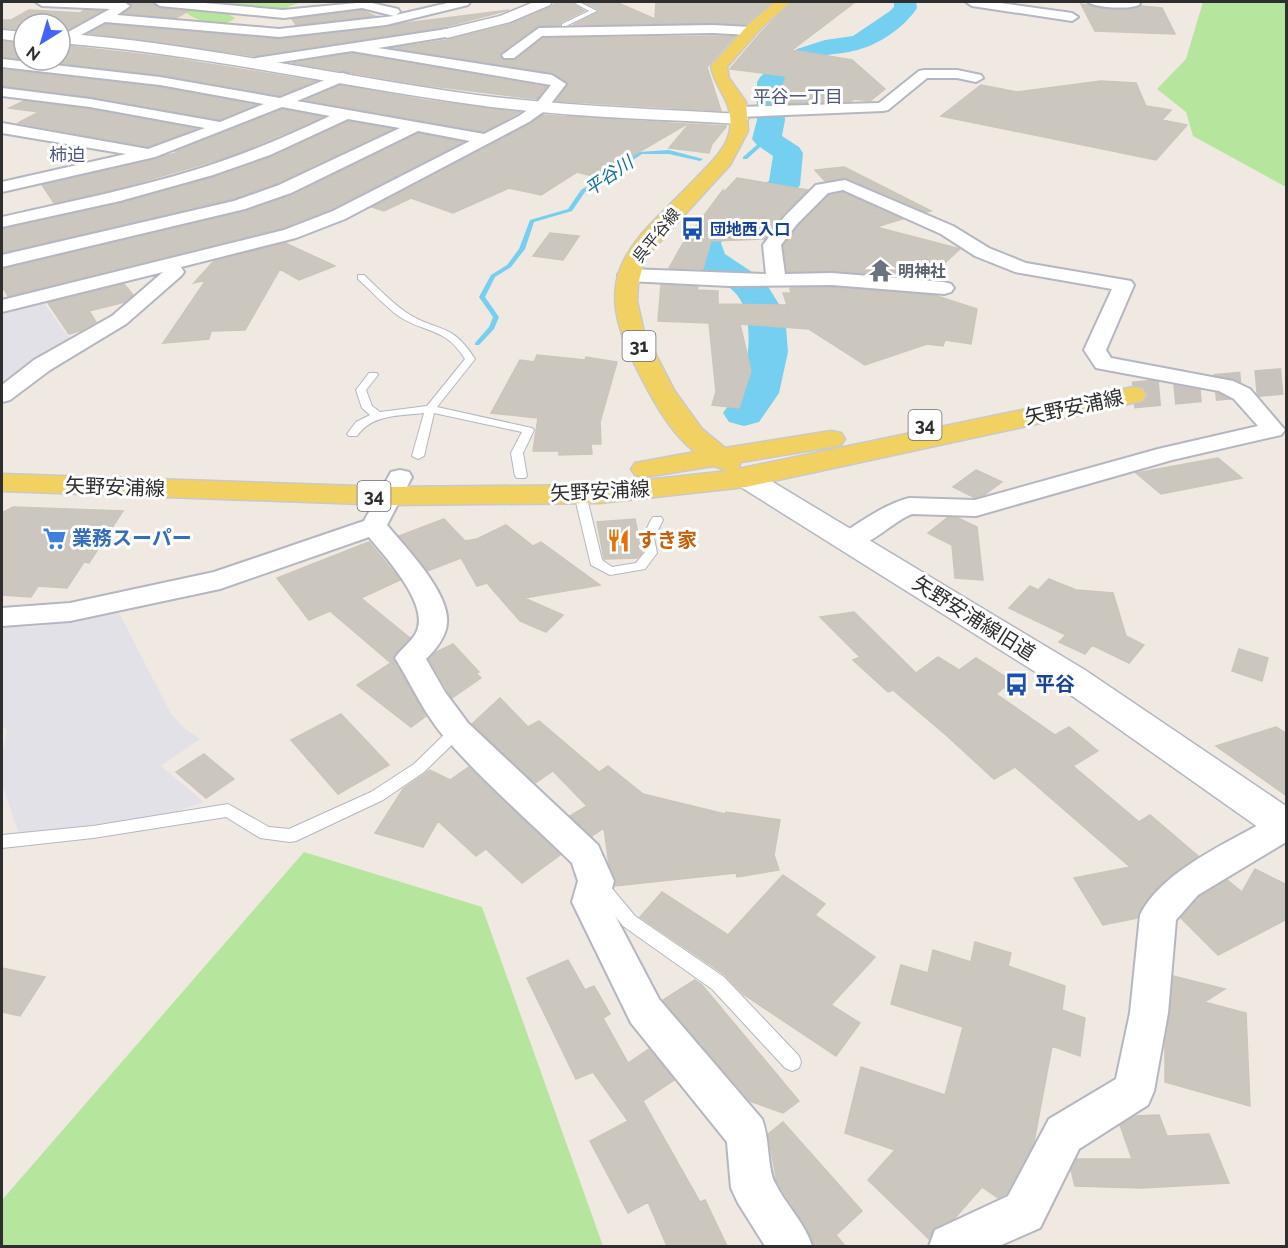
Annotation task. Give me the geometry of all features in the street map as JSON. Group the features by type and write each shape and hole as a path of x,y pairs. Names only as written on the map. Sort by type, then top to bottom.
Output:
{"main road":[{"path":"739,115 736,102 721,78 719,66 750,32 783,2"},
{"name":"呉平谷線","path":"739,115 739,131 723,161 635,256 628,275 625,302 634,335 652,372 693,437 746,478"},
{"name":"矢野安浦線","path":"2,460 388,500 521,476 608,475 718,455 1133,395 746,478 600,494 388,500 2,483"}],"street":[{"path":"42,2 127,4"},
{"path":"160,2 285,14 362,4 417,15 447,33 487,69"},
{"path":"199,54 311,2"},
{"path":"103,18 246,32 309,32 417,15 464,2"},
{"path":"256,62 447,33 505,19 545,2"},
{"path":"972,2 1071,23 1072,2"},
{"path":"1094,2 1134,4"},
{"path":"72,38 127,4"},
{"path":"509,55 539,32 713,29 750,32"},
{"path":"72,43 199,54 477,99 541,107 739,115 761,111 883,107 924,74 957,74 976,78"},
{"path":"2,306 290,234 339,215 488,139 541,107 559,84 552,79 355,48"},
{"path":"72,68 284,102 488,139"},
{"path":"2,90 28,72"},
{"path":"2,187 149,154 222,127 342,77"},
{"path":"2,90 222,127"},
{"path":"2,222 190,177 236,162 348,113"},
{"path":"2,261 240,205 295,184 416,126"},
{"path":"2,128 149,154 290,234"},
{"path":"2,144 20,131"},
{"path":"776,279 772,245 791,220 822,189 845,184 947,230 982,252 1022,268 1124,285 1095,350 1104,363 1225,386 1242,394 1274,430 1167,454 976,508 909,506 892,512 849,541"},
{"path":"2,395 42,365 119,320 174,272 170,265"},
{"path":"628,275 729,280 832,279 944,288"},
{"name":"矢野安浦線旧道","path":"746,478 1073,679 1286,826"},
{"path":"2,616 70,612 220,580 388,500 434,616 432,632 410,658 420,671 432,697 457,731 586,855 596,881 590,902 645,1011 747,1134 753,1188 790,1246"},
{"path":"951,1246 1024,1212 1064,1134 1134,1091 1149,1013 1158,915 1186,885 1286,826"}],"lane":[{"path":"564,25 594,11 576,2"},
{"path":"361,277 405,316 436,327 461,343 470,359 430,409 418,456"},
{"path":"373,375 361,390 367,408 378,415"},
{"path":"353,434 360,424 378,415 430,409 528,430 518,453 521,476"},
{"path":"580,494 596,562 603,568 610,570 634,568 647,561 651,553 648,538 657,520"},
{"path":"2,842 93,832 228,810 266,833 290,836 377,796 419,768 457,731"},
{"path":"596,881 629,921 718,983 792,1062"}],"shaded area":[{"path":"136,3 256,12 224,27 114,15"},
{"path":"41,299 72,342 36,360 2,389 2,309"},
{"path":"119,613 171,714 185,729 200,739 161,766 204,802 160,817 19,834 2,784 2,757 7,730 2,726 2,627 35,627"}],"green space":[{"path":"191,2 301,2 275,12"},
{"path":"1203,2 1286,2 1286,187 1193,136 1186,112 1157,89 1186,59"},
{"path":"189,7 219,11 235,18 222,24 208,23 183,11"},
{"path":"304,852 482,907 603,1246 2,1246 2,1200"}],"building":[{"path":"127,2 152,3 160,8 188,11 176,18 123,13 132,6"},
{"path":"557,2 571,2 584,11 561,22 560,25 538,26 501,53 502,59 515,60 543,38 735,36 707,67 721,111 556,101 568,84 552,73 392,48 448,40 511,24 551,7"},
{"path":"583,2 616,2 655,19 656,2 772,2 746,25 713,23 573,25 599,12 598,9"},
{"path":"792,2 855,2 792,50 852,60 885,89 870,101 854,99 850,102 778,104 786,76 730,69 762,31"},
{"path":"1081,4 1114,10 1141,6 1162,8 1175,34 1095,31"},
{"path":"29,10 63,12 25,12"},
{"path":"84,10 102,11 72,27 72,13 80,13"},
{"path":"362,10 375,16 296,25 292,19"},
{"path":"509,10 444,27 254,56 88,33 105,24 279,39"},
{"path":"2,20 11,20 12,29 2,28"},
{"path":"2,41 12,42 12,58 2,57"},
{"path":"72,46 165,57 315,81 280,96 160,75 72,65"},
{"path":"352,53 547,87 537,99 425,85 292,63"},
{"path":"2,69 12,72 160,87 256,105 220,120 90,97 2,86"},
{"path":"1101,81 1136,83 1146,106 1171,110 1162,120 1187,125 1156,160 941,116 981,85 1017,92"},
{"path":"340,85 424,100 520,112 484,132 305,100"},
{"path":"24,101 90,109 196,129 148,147 18,123 39,112 9,108"},
{"path":"282,109 323,117 231,156 124,187 54,203 42,185 180,152 175,151"},
{"path":"543,115 687,124 596,177 577,172 541,195 509,188 453,213 411,198 384,211 372,207 530,124"},
{"path":"348,121 393,129 278,183 233,199 2,253 2,229 120,203 214,177 271,157"},
{"path":"689,124 726,127 712,144 709,153 669,148"},
{"path":"418,133 463,142 332,209 283,228 8,296 2,286 2,269 246,211 292,195"},
{"path":"844,167 931,211 926,212 846,178 825,181 815,170"},
{"path":"737,178 808,190 783,214 765,239 711,241 703,269 669,268 682,245 723,190 724,192"},
{"path":"843,192 902,219 876,227 960,249 936,271 921,269 919,278 832,271 787,272 783,246 799,225 829,195"},
{"path":"550,233 579,236 563,260 533,256"},
{"path":"285,243 335,266 299,280 280,269 245,330 211,331 209,339 163,343 206,280 194,283 214,261"},
{"path":"124,284 133,295 125,302 89,311 96,322 69,334 48,303"},
{"path":"661,285 698,287 697,290 718,291 718,304 787,305 783,293 791,293 790,288 832,287 934,295 977,309 971,344 945,340 943,346 927,344 865,365 809,329 740,324 751,371 739,408 712,405 716,392 709,323 658,321"},
{"path":"537,355 585,360 586,357 617,362 600,422 601,444 591,444 592,454 559,455 559,451 533,451 538,418 491,413 520,360 534,362"},
{"path":"1218,458 1242,478 1161,494 1136,473"},
{"path":"976,470 1002,482 984,495 975,498 953,487"},
{"name":"業務スーパー","path":"13,507 123,511 89,563 84,562 67,588 38,586 31,597 2,595 2,513"},
{"path":"948,517 958,518 977,527 983,580 955,578 952,545 928,533"},
{"path":"444,519 465,541 477,539 506,525 533,546 541,542 600,585 524,598 563,615 546,632 520,621 487,583 477,586 461,558 427,571 399,536"},
{"name":"すき家","path":"635,519 642,553 637,558 604,559 597,522"},
{"path":"369,542 400,580 361,598 410,638 393,659 426,716 411,727 357,685 391,663 330,611 309,620 277,578"},
{"path":"1049,579 1076,590 1113,593 1126,636 1144,645 1129,663 1092,645 1085,654 1059,642 1066,635 1009,608 1030,586 1038,590"},
{"path":"854,612 916,673 938,657 959,670 976,658 1012,681 996,694 1055,735 1069,727 1098,751 1073,766 1139,822 1150,815 1198,856 1162,883 1148,898 1137,918 1103,925 1074,878 1130,867 1015,767 994,779 893,690 888,692 853,660 860,657 820,617"},
{"path":"453,644 479,672 476,673 481,678 452,698 429,659 436,652"},
{"path":"1239,649 1268,658 1262,681 1232,671"},
{"path":"500,698 528,727 539,721 599,772 608,766 643,794 725,814 726,812 780,820 774,855 779,870 737,877 736,873 615,886 616,880 609,865 604,828 592,836 570,816 587,806 553,771 535,783 472,724"},
{"path":"341,714 389,765 338,794 291,740"},
{"path":"1276,727 1287,734 1287,796 1216,746"},
{"path":"204,754 234,779 206,798 176,772"},
{"path":"469,767 560,855 522,883 486,849 476,856 438,821 423,847 375,833 403,789 430,770 450,780"},
{"path":"1255,869 1287,885 1287,919 1218,955 1181,918 1199,897 1227,880 1242,892"},
{"path":"783,875 825,904 815,915 875,957 831,1005 860,1023 836,1056 743,994 725,975 640,917 662,892 728,935"},
{"path":"975,942 1011,953 1008,966 1065,986 1062,1010 1085,1018 1080,1056 1052,1046 1034,1142 1006,1194 998,1198 982,1187 955,1218 934,1228 929,1239 868,1180 895,1150 845,1133 861,1067 945,1095 963,1027 891,1004 901,965 928,973 933,950 971,962"},
{"path":"568,960 585,990 594,986 610,1014 603,1018 628,1063 649,1049 674,1080 643,1101 700,1202 705,1200 727,1246 667,1246 648,1202 628,1213 590,1141 628,1121 593,1072 576,1079 527,978"},
{"path":"2,968 45,977 20,1016 2,1012"},
{"path":"1173,976 1225,989 1204,1002 1246,1013 1250,1106 1165,1082 1165,1040"},
{"path":"695,980 702,985 799,1101 783,1113 750,1101 663,1000"},
{"path":"1159,1115 1167,1136 1209,1134 1229,1183 1142,1188 1075,1186 1071,1170 1077,1159 1132,1159 1120,1125 1135,1116"},
{"path":"783,1122 862,1211 836,1235 845,1246 814,1246 807,1228 777,1182 768,1134"}],"waterway":[{"name":"平谷川","path":"744,413 758,393 768,352 766,314 751,288 709,259 704,243 711,231 749,215 763,198 784,185 788,153 767,139 771,120 770,82 806,54 866,39 903,11 906,8 905,2"},
{"name":"平谷川","path":"745,158 767,139"},
{"name":"平谷川","path":"477,344 492,328 496,317 482,297 493,276 509,266 522,249 532,221 570,210 583,191 641,153 669,152 700,159"}],"tunnel":[{"path":"1133,395 1286,381"}],"place":[{"name":"団地西入口","path":"692,229"},
{"name":"明神社","path":"880,271"},
{"name":"業務スーパー","path":"54,538"},
{"name":"すき家","path":"619,540"},
{"name":"平谷","path":"1017,684"}],"district":[{"name":"平谷一丁目","path":"798,97"},
{"name":"柿迫","path":"67,155"}]}
